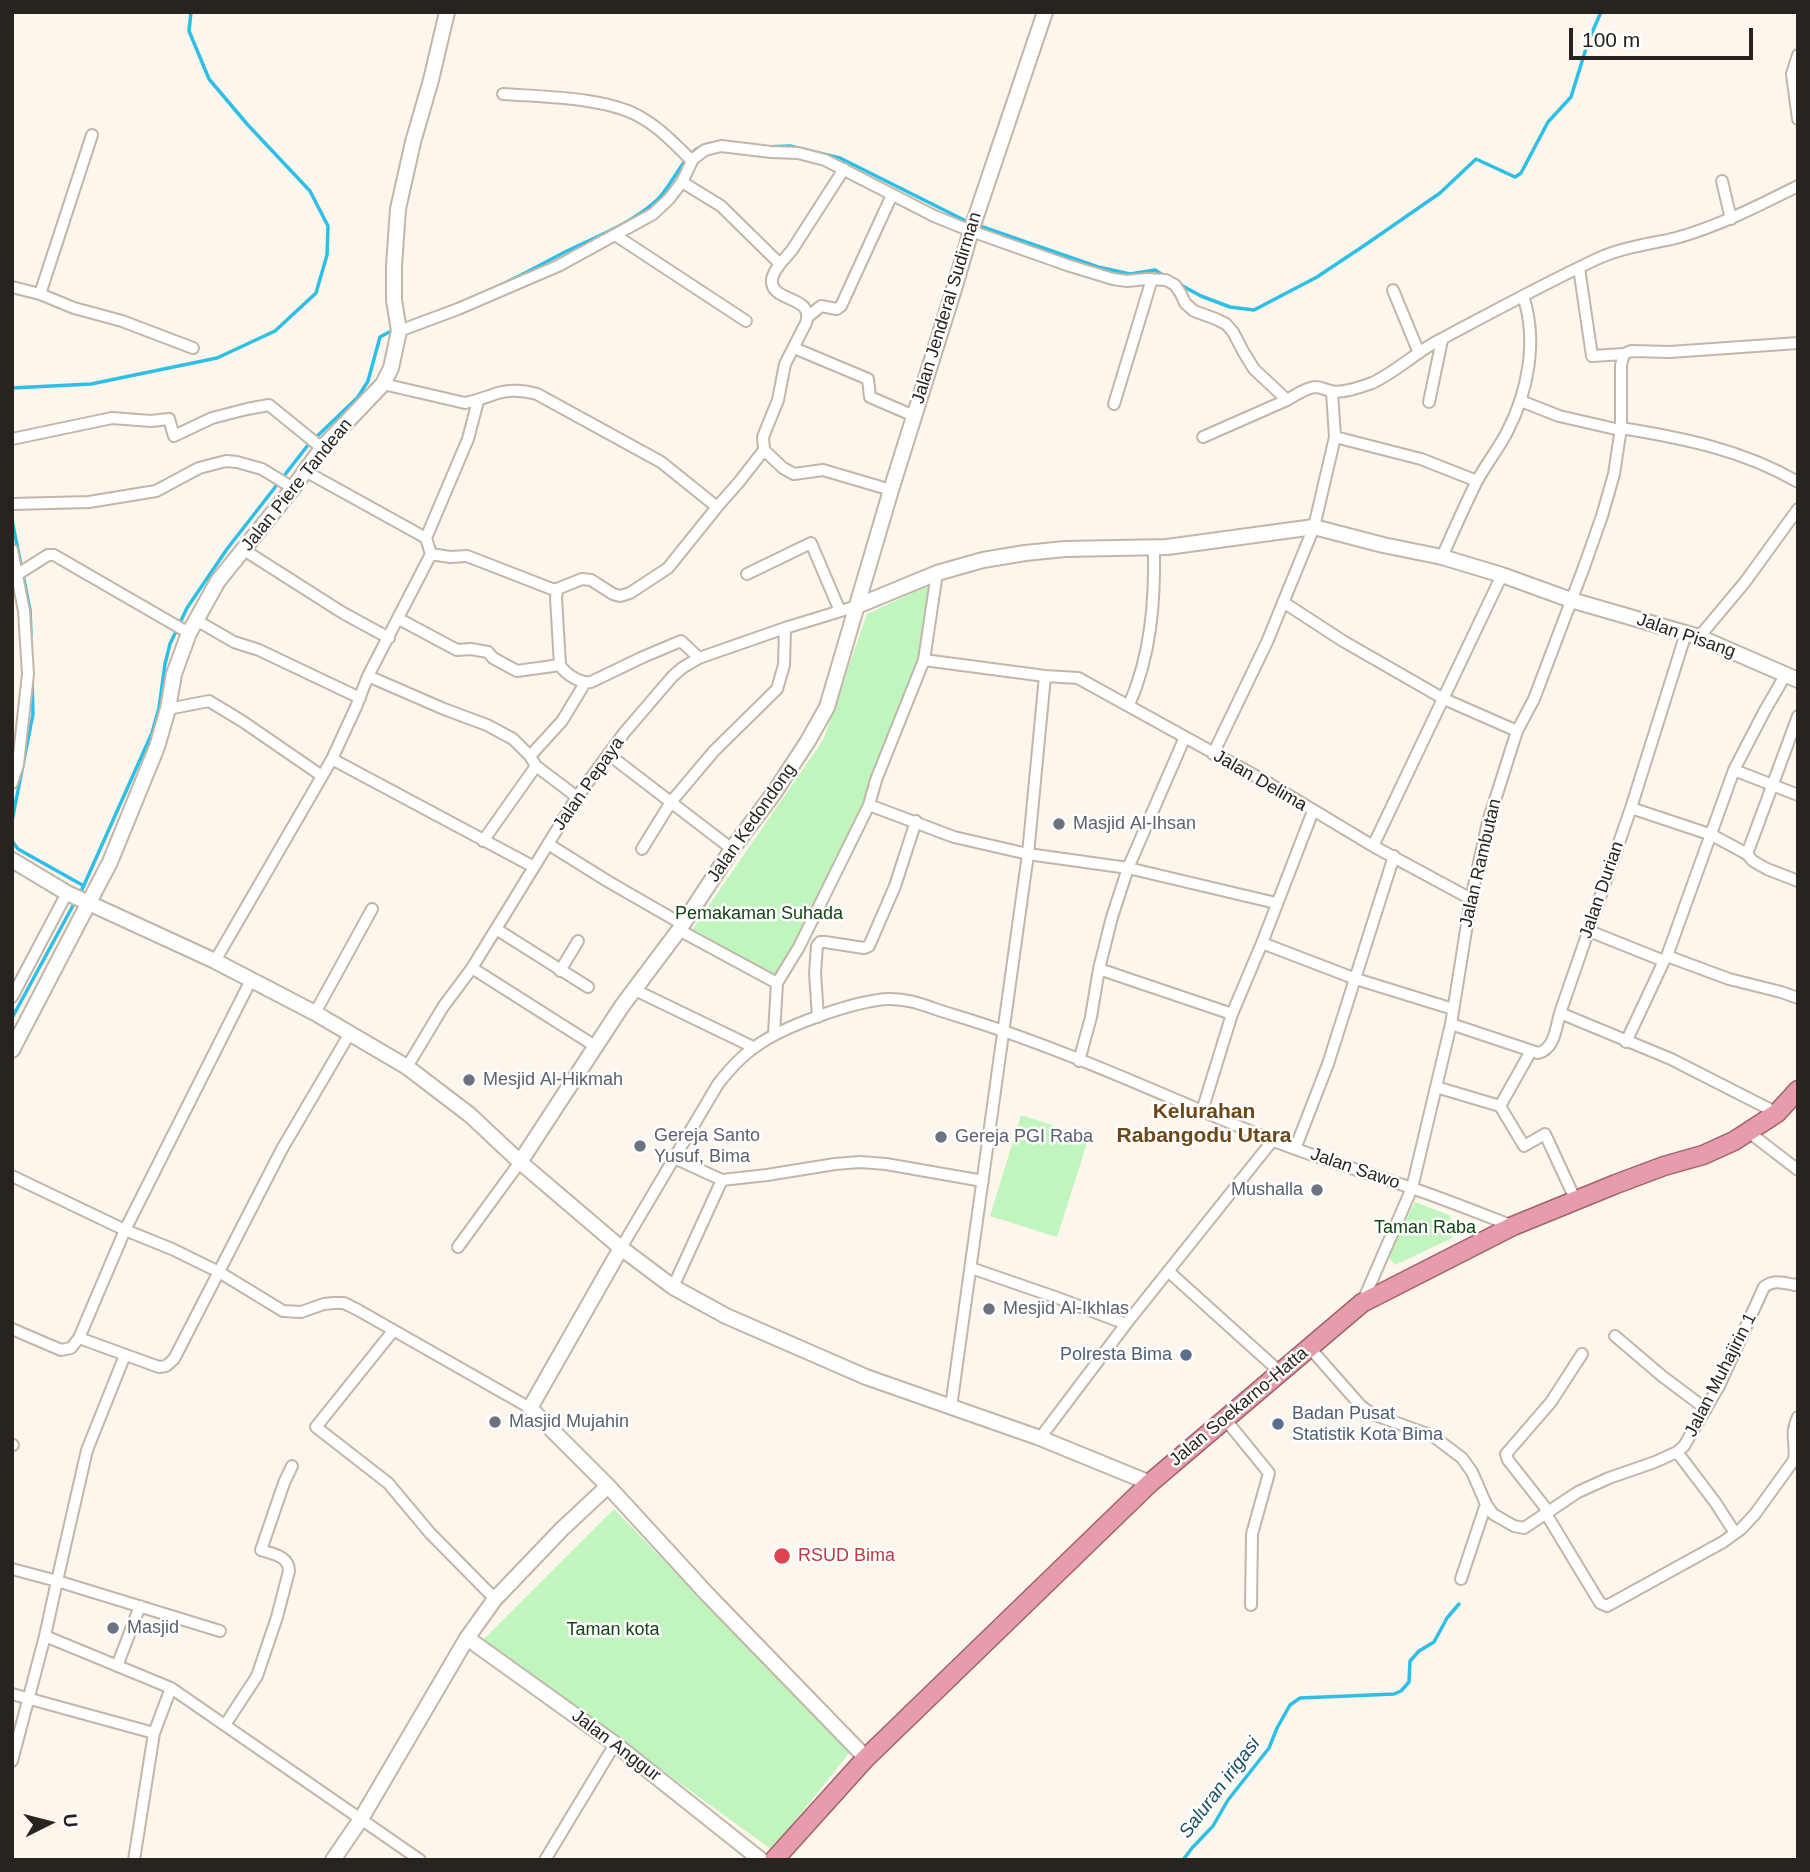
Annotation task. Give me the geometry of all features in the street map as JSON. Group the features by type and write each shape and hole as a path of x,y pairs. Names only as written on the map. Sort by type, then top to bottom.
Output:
{"highway":[{"name":"Jalan Soekarno-Hatta","path":"774,1860 866,1758 1150,1483 1362,1303 1513,1226 1664,1166 1703,1155 1750,1133 1777,1113 1798,1090"}],"street":[{"name":"Jalan Piere Tandean","path":"12,1050 78,898 110,862 158,747 180,656 190,627 218,581 290,486 383,384 391,369 398,326 394,300 394,266 398,209 447,12"},
{"name":"Jalan Jenderal Sudirman","path":"857,606 971,231 1045,12"},
{"path":"1798,55 1792,74 1798,118"},
{"path":"503,94 606,103 627,110 658,129 692,161"},
{"path":"40,294 92,135"},
{"path":"398,326 458,309 558,267 653,214 669,199 699,153 721,146 798,153 825,160 934,216 1067,265 1113,279 1166,280 1175,285 1185,303 1194,311 1226,324 1254,369 1287,400"},
{"path":"809,316 805,307 773,287 772,278 844,169"},
{"path":"682,181 721,206 780,264"},
{"path":"1722,181 1731,219"},
{"path":"1203,437 1307,389 1317,387 1332,392 1370,384 1442,340 1602,257 1731,219 1798,186"},
{"path":"891,195 841,306 837,309 821,306 809,316 785,364 778,400 763,436 764,450 782,468 794,474 823,470 891,490"},
{"path":"615,235 746,321"},
{"path":"1579,268 1592,356 1631,351 1670,352 1798,343"},
{"path":"1114,404 1152,279"},
{"path":"12,287 122,321 193,348"},
{"path":"1393,290 1419,353"},
{"path":"1442,556 1477,481 1507,432 1521,401 1529,367 1530,334 1528,311 1523,296"},
{"path":"1429,402 1442,340"},
{"path":"794,348 868,379 870,397 914,416"},
{"name":"Jalan Rambutan","path":"1362,1303 1412,1188 1451,1024 1471,899 1488,822 1517,731 1534,699 1602,516 1614,474 1620,429 1621,365 1624,354"},
{"path":"383,384 466,403 503,392 520,390 537,394 662,462 717,506"},
{"path":"1213,754 1267,642 1314,527 1335,437 1332,392"},
{"path":"215,961 332,760 368,676 431,554 426,538 468,439 478,401"},
{"path":"1521,401 1559,416 1717,447 1760,462 1798,482"},
{"path":"12,439 112,418 152,421 169,419 174,436 212,418 269,405 322,448"},
{"path":"1335,437 1421,459 1477,481"},
{"path":"431,554 467,556 552,589 582,579 591,580 613,594 620,596 630,593 668,568 764,450"},
{"path":"12,504 89,502 156,491 208,465 226,461 250,465 290,486"},
{"path":"305,471 426,538"},
{"path":"1692,635 1745,582 1798,509"},
{"path":"857,606 937,573 983,560 1065,548 1154,548 1314,527"},
{"name":"Jalan Pisang","path":"1314,527 1382,545 1442,556 1571,600 1692,635 1792,677"},
{"path":"747,574 811,543 840,611"},
{"path":"1129,705 1138,684 1149,637 1154,590 1154,548"},
{"path":"244,550 343,613 389,638"},
{"path":"12,783 18,764 28,674 24,611 13,553"},
{"path":"18,574 48,555 54,555 172,624 190,627 259,650 360,698"},
{"path":"774,1034 777,983 799,947 869,804 924,660 937,573"},
{"path":"1373,846 1502,575"},
{"path":"557,589 560,665 565,672 585,683 681,641 699,658"},
{"path":"1283,602 1343,641 1444,699 1517,731"},
{"name":"Jalan Pepaya","path":"407,1067 578,797 642,710 672,677 699,658 857,606"},
{"name":"Jalan Kedondong","path":"520,1162 622,1006 774,793 823,715 834,687 857,606"},
{"path":"399,619 457,650 488,652 493,658 517,671 560,665"},
{"path":"642,849 671,802 715,751 777,689 784,665 785,628"},
{"name":"Jalan Durian","path":"1531,1051 1541,1052 1548,1048 1692,635"},
{"name":"Jalan Delima","path":"924,660 1078,678 1471,899"},
{"path":"368,676 487,725 513,739 533,761 578,797"},
{"path":"951,1407 1028,854 1045,676"},
{"path":"1626,1042 1666,958 1734,770 1764,712 1792,677"},
{"path":"483,841 585,683"},
{"path":"168,709 209,701 242,720 322,776"},
{"path":"12,709 24,711"},
{"path":"1747,854 1798,716"},
{"path":"1079,1061 1112,917 1128,868 1185,737"},
{"path":"608,754 733,849"},
{"path":"332,760 534,867"},
{"path":"1734,770 1798,795"},
{"path":"869,804 954,837 1028,854 1128,868 1276,904"},
{"path":"1631,808 1712,835 1747,854 1767,869 1798,881"},
{"path":"1202,1111 1232,1014 1313,811"},
{"path":"818,1017 815,973 817,946 820,942 825,942 864,948 869,946 895,886 916,821"},
{"path":"548,844 680,927 777,983"},
{"path":"1295,1149 1328,1064 1394,856"},
{"path":"12,860 78,898 215,961 315,1013 407,1067 470,1115 520,1162 621,1248 673,1287 726,1317 866,1377 1040,1438 1150,1483"},
{"path":"12,997 78,898"},
{"path":"315,1013 372,909"},
{"path":"496,929 587,987"},
{"path":"1589,931 1729,979 1798,998"},
{"path":"560,971 578,941"},
{"path":"1262,943 1356,979 1453,1009"},
{"path":"472,968 595,1046"},
{"path":"1099,969 1232,1014"},
{"path":"12,1329 61,1350 71,1348 79,1338 125,1230 251,980"},
{"path":"635,990 754,1048"},
{"name":"Jalan Sawo","path":"621,1248 718,1084 735,1063 774,1034 863,1003 889,999 914,1000 941,1012 1004,1030 1295,1149 1412,1188 1513,1226"},
{"path":"1560,1013 1671,1059 1777,1113"},
{"path":"1451,1024 1531,1051 1500,1106"},
{"path":"79,1338 159,1367 166,1366 174,1359 282,1149 350,1033"},
{"path":"1436,1087 1500,1106 1524,1146 1545,1134 1576,1201"},
{"path":"1750,1133 1798,1170"},
{"path":"1040,1438 1126,1324 1273,1140"},
{"path":"674,1158 722,1180 860,1162 983,1181"},
{"path":"458,1247 520,1162"},
{"path":"12,1175 219,1272 283,1311 301,1312 324,1304 344,1303 530,1408 608,1486 658,1542 866,1758"},
{"path":"673,1287 722,1180"},
{"path":"530,1408 621,1248"},
{"path":"971,1268 1126,1324"},
{"path":"1168,1271 1280,1372"},
{"name":"Jalan Muhajirin 1","path":"1309,1347 1361,1406 1371,1414 1433,1436 1462,1458 1493,1514 1517,1527 1527,1527 1578,1492 1656,1462 1684,1446 1719,1386 1764,1287 1775,1282 1798,1284"},
{"path":"393,1331 316,1427 388,1483 430,1533 495,1599"},
{"path":"1615,1336 1706,1409"},
{"path":"1582,1354 1551,1402 1506,1455 1547,1511 1602,1605 1607,1606 1735,1534 1755,1514 1795,1456 1796,1443 1792,1433 1798,1417"},
{"path":"12,1761 45,1636 87,1450 125,1355"},
{"path":"1225,1419 1269,1473 1252,1534 1251,1605"},
{"path":"1677,1452 1715,1502 1735,1534"},
{"path":"225,1725 257,1676 289,1571 285,1559 261,1550 292,1465"},
{"path":"333,1860 361,1819 467,1638 495,1599 562,1529 608,1486"},
{"path":"1461,1580 1486,1503"},
{"path":"12,1569 220,1631"},
{"path":"117,1666 139,1606"},
{"path":"45,1636 171,1688 420,1860"},
{"name":"Jalan Anggur","path":"467,1638 615,1744 761,1860"},
{"path":"134,1860 154,1733 171,1688"},
{"path":"12,1694 154,1733"},
{"path":"545,1860 615,1744"}],"green space":[{"name":"Pemakaman Suhada","path":"929,585 919,667 862,812 813,915 776,978 692,930 823,740 867,614"},
{"path":"1021,1115 1089,1137 1057,1237 990,1216"},
{"name":"Taman Raba","path":"1415,1202 1449,1215 1455,1228 1452,1238 1395,1265 1388,1256"},
{"name":"Taman kota","path":"614,1509 850,1752 772,1850 483,1640"}],"waterway":[{"path":"12,388 91,384 217,358 275,331 316,293 327,255 328,226 310,191 209,79 189,31 191,12"},
{"path":"1179,284 1230,307 1254,310 1317,277 1365,245 1440,193 1476,159 1515,177 1521,173 1548,122 1571,97 1588,42 1601,12"},
{"path":"496,287 635,217 656,201 688,157 704,145 714,143"},
{"path":"767,147 790,146 840,158 970,223"},
{"path":"977,225 1098,267 1130,274 1155,270 1166,277"},
{"path":"80,894 152,733 170,644 187,608 227,549 308,445 358,397 368,381 380,337 395,329"},
{"path":"12,520 30,610 31,636"},
{"path":"12,821 33,714 32,679"},
{"path":"12,841 18,849 84,886"},
{"path":"12,1018 76,900"},
{"name":"Saluran irigasi","path":"1183,1860 1213,1826 1228,1800 1269,1748 1290,1705 1300,1698 1394,1694 1401,1691 1409,1682 1410,1661 1419,1651 1434,1642 1447,1618 1459,1604"}],"place":[{"name":"Masjid Al-Ihsan","path":"1059,824"},
{"name":"Mesjid Al-Hikmah","path":"469,1080"},
{"name":"Gereja PGI Raba","path":"941,1137"},
{"name":"Gereja Santo Yusuf, Bima","path":"640,1146"},
{"name":"Mushalla","path":"1317,1190"},
{"name":"Mesjid Al-Ikhlas","path":"989,1309"},
{"name":"Polresta Bima","path":"1186,1355"},
{"name":"Masjid Mujahin","path":"495,1422"},
{"name":"Badan Pusat Statistik Kota Bima","path":"1278,1424"},
{"name":"RSUD Bima","path":"782,1556"},
{"name":"Masjid","path":"113,1628"}],"district":[{"name":"Kelurahan Rabangodu Utara","path":"1204,1124"}]}
